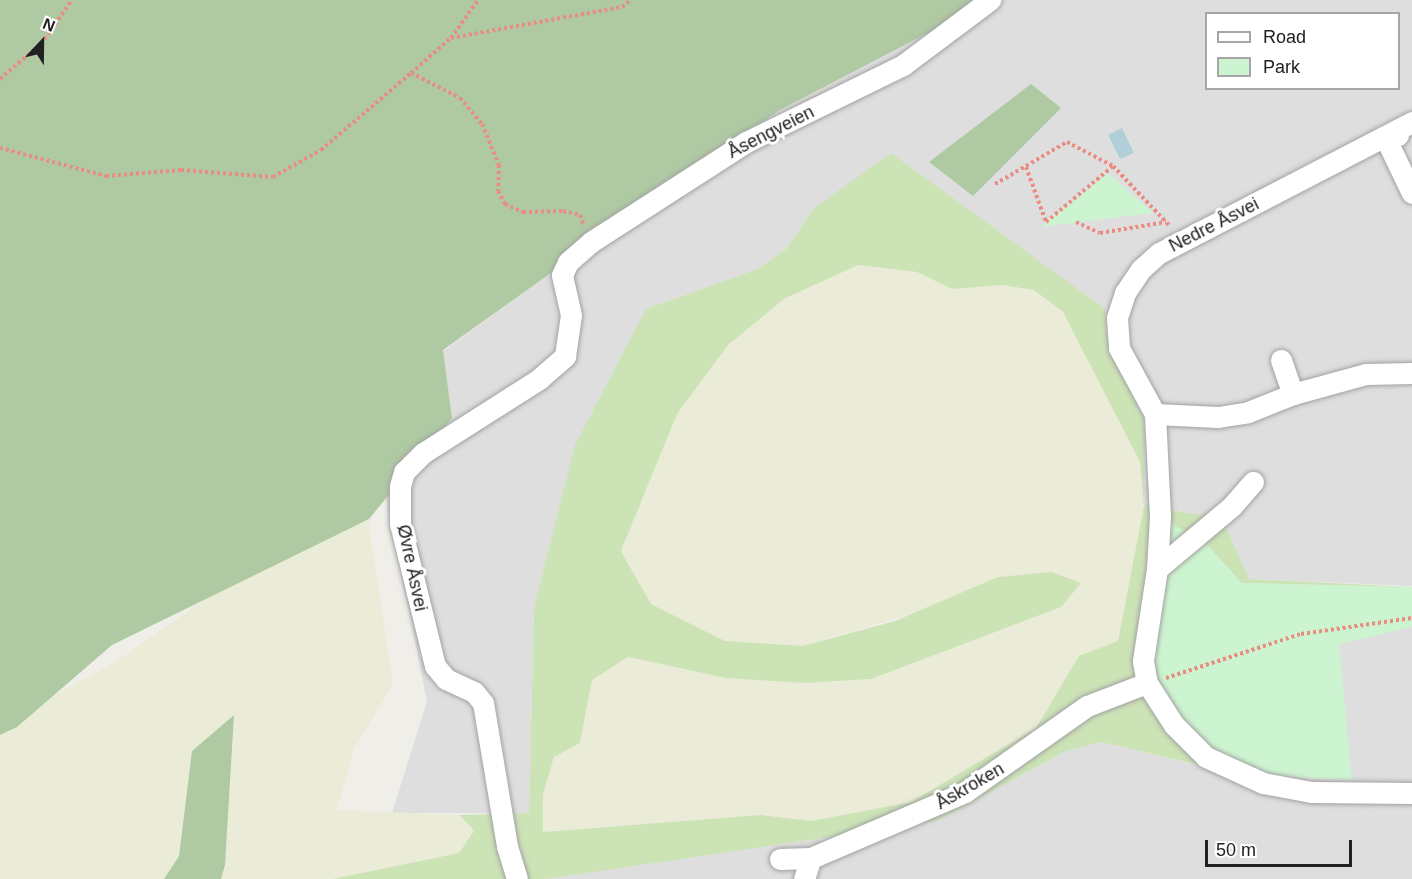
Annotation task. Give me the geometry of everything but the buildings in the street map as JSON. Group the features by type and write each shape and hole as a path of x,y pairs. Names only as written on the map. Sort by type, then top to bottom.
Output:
{"street":[{"name":"Åsengveien","path":"562,275 568,262 591,242 746,142 903,65 990,0"},
{"name":"Nedre Åsvei","path":"1155,414 1119,348 1117,318 1125,293 1141,269 1180,240 1412,122"},
{"path":"1412,132 1385,137 1412,193"},
{"name":"Øvre Åsvei","path":"517,879 507,846 483,703 474,692 446,679 435,666 408,565 400,523 400,486 404,472 423,453 539,378 565,356 572,315 562,275"},
{"path":"1281,360 1293,394"},
{"path":"1412,373 1366,374 1293,394 1248,412 1218,417 1155,414 1160,504 1157,569 1143,646 1147,683 1187,741 1206,758 1241,775 1311,792 1412,792"},
{"path":"1157,569 1232,506 1253,482"},
{"name":"Åskroken","path":"780,859 811,858 965,792 1088,706 1147,683"},
{"path":"804,879 811,858"}],"path":[{"path":"0,78 41,44 72,0"},
{"path":"0,148 106,176 181,170 273,177 321,150 411,73 451,38 477,0"},
{"path":"451,38 622,7 631,0"},
{"path":"411,73 460,98 482,124 499,165 498,191 505,204 523,212 563,210 580,215 591,242"},
{"path":"995,184 1067,142 1113,166 1180,240"},
{"path":"1026,166 1046,222 1113,166"},
{"path":"1076,222 1100,233 1166,222"},
{"path":"1147,683 1301,634 1412,618"}],"shaded area":[{"path":"991,0 1412,0 1412,586 1248,579 1222,518 1144,506 1144,420 1106,335 1105,309 813,209 786,249 757,269 646,309 534,607 529,813 392,813 427,701 384,491 452,418 443,351 778,110"},
{"path":"1207,545 1242,583 1412,587 1412,879 544,879 938,821 1066,751 1101,742 1239,775"}],"green space":[{"path":"0,0 991,0 778,111 443,350 452,418 369,519 112,645 17,727 0,735"},
{"path":"1031,84 1061,108 973,196 929,162"},
{"path":"891,153 1105,309 1106,335 1144,420 1144,506 1222,518 1249,579 1412,587 1241,583 1207,545 1241,775 1101,742 1066,751 938,821 546,879 333,879 459,853 474,831 460,815 529,813 534,607 575,445 646,309 757,269 786,249 813,209","holes":["858,265 917,272 952,289 1002,285 1034,290 1063,312 1140,462 1144,506 1118,641 1079,656 1036,728 911,802 811,821 760,815 543,832 543,794 554,757 580,743 592,680 628,657 726,678 804,683 871,679 1061,607 1081,583 1052,572 998,577 895,621 803,646 725,641 651,604 621,551 677,414 728,345 784,299"]},
{"path":"1108,173 1153,213 1041,227"},
{"path":"858,265 917,272 952,289 1002,285 1034,290 1063,312 1140,462 1144,506 1118,641 1079,657 1036,728 911,802 811,821 760,815 542,832 543,794 554,757 580,743 592,680 628,657 726,678 804,683 1081,583 1052,572 803,646 725,641 651,604 621,551 677,414 728,345 784,299"},
{"path":"1160,516 1207,545 1242,583 1412,587 1412,627 1339,644 1352,780 1241,775 1187,740 1147,683"},
{"path":"368,518 393,684 354,749 337,810 460,815 474,831 459,853 333,879 221,879 225,865 192,751 179,856 164,879 0,879 0,725 115,662 234,579"},
{"path":"234,715 225,865 221,879 164,879 179,856 192,751"}],"water":[{"path":"1122,128 1134,153 1120,159 1108,135"}]}
